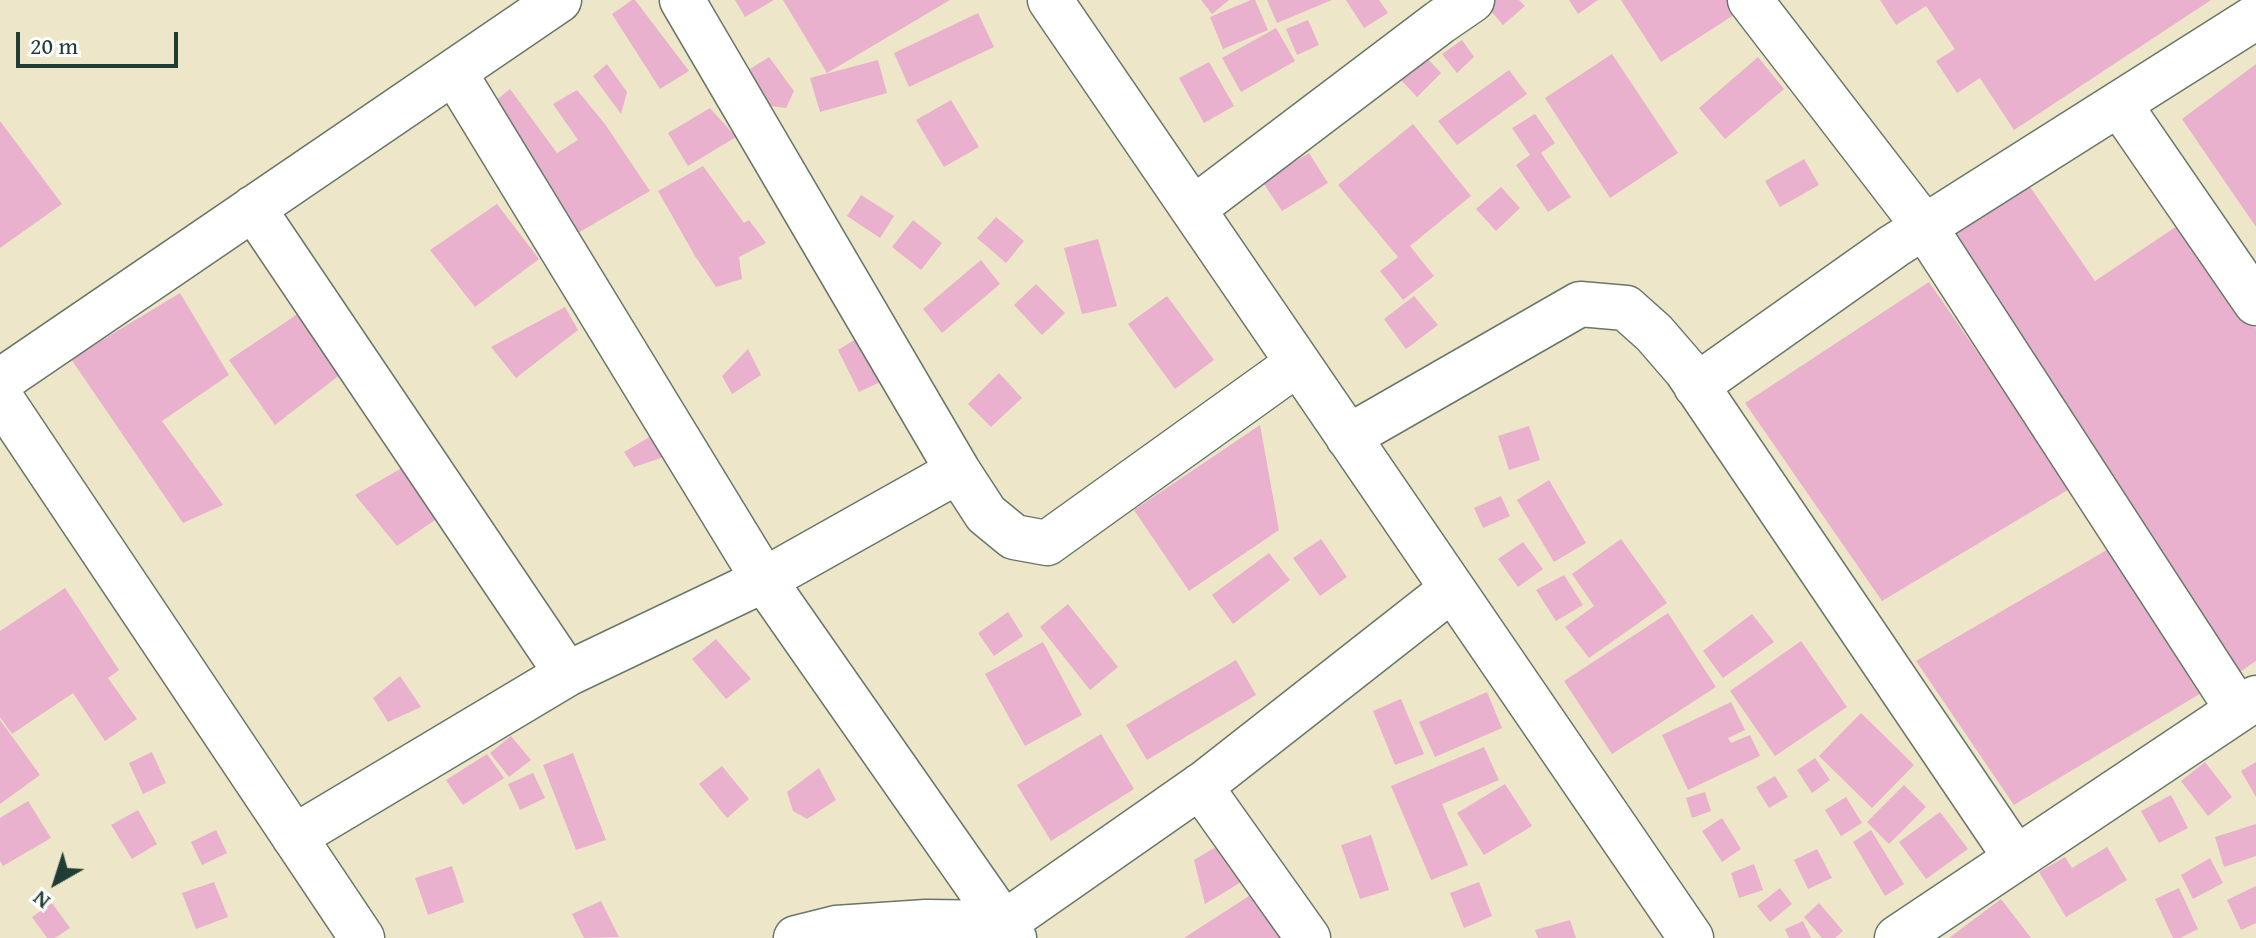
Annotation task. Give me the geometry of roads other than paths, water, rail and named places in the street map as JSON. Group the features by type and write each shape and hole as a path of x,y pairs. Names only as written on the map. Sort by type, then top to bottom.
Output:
{"street":[{"path":"0,381 559,0"},
{"path":"682,0 958,471 986,514 1014,537 1047,543 1298,363"},
{"path":"1050,0 1691,938"},
{"path":"1750,0 1924,226 2247,704 1897,938"},
{"path":"1193,209 1446,7"},
{"path":"1696,386 1924,226 2256,17"},
{"path":"454,72 764,580 1009,930"},
{"path":"2119,104 2256,303"},
{"path":"253,208 567,674"},
{"path":"1348,437 1580,304 1626,308 1654,333 1686,370 2016,858"},
{"path":"0,397 362,938"},
{"path":"294,837 567,674 764,580 958,471"},
{"path":"796,938 836,928 926,922 1009,930 1452,589"},
{"path":"1200,786 1308,938"}]}
